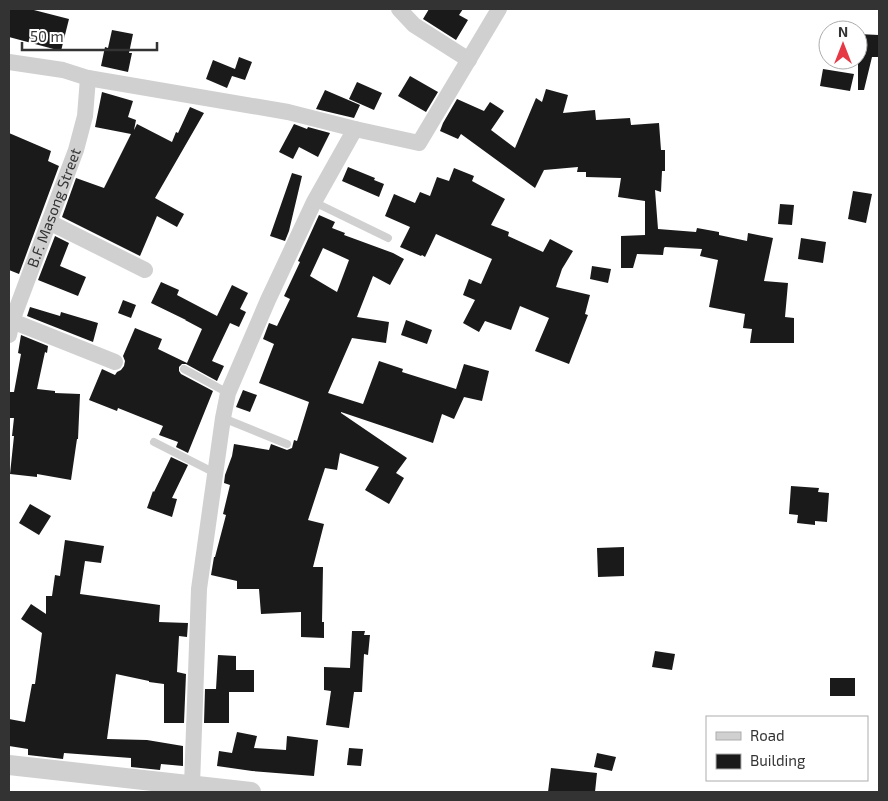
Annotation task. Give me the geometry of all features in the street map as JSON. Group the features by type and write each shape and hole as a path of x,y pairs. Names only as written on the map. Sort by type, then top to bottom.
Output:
{"street":[{"path":"399,9 414,26 469,60"},
{"path":"9,62 63,70 88,78 288,112 355,130 419,143 499,9"},
{"name":"B.F. Masong Street","path":"10,328 76,150 85,116 88,78"},
{"path":"192,786 199,589 228,393 268,300 314,202 355,130"},
{"path":"49,222 145,270"},
{"path":"10,328 115,362"},
{"path":"9,765 250,792"}],"lane":[{"path":"314,202 388,238"},
{"path":"184,369 228,393"},
{"path":"223,418 287,444"},
{"path":"154,442 215,474"}],"building":[{"path":"9,9 30,9 69,19 61,51 9,37"},
{"path":"429,9 463,9 459,15 468,20 456,40 423,19"},
{"path":"112,30 133,34 128,72 101,66 105,47 108,48"},
{"path":"868,34 879,35 878,57 872,57 864,90 858,90 858,70 868,70"},
{"path":"239,57 252,62 245,80 232,76 227,88 206,79 213,60 235,69"},
{"path":"823,70 854,74 850,91 820,86"},
{"path":"410,76 438,92 426,112 398,96"},
{"path":"357,82 382,93 374,110 349,99"},
{"path":"546,89 568,95 563,113 595,110 596,120 630,118 631,125 659,123 661,150 665,150 665,171 662,171 661,192 655,190 658,229 696,232 697,228 719,232 719,235 747,241 748,233 773,238 764,281 788,283 785,317 794,318 794,343 750,343 752,329 743,328 745,314 709,307 718,260 700,256 702,249 665,247 663,255 637,254 633,268 621,268 621,236 645,235 645,201 618,197 621,178 586,177 586,172 577,172 578,167 544,170 535,188 461,134 458,139 440,131 457,99 484,111 490,102 504,111 491,130 515,148 536,98 542,102"},
{"path":"325,90 360,105 354,118 316,109"},
{"path":"102,92 133,101 128,117 136,120 134,130 137,124 172,142 190,107 204,113 155,198 184,214 177,227 157,216 140,256 62,217 76,178 104,188 131,134 95,127"},
{"path":"294,124 307,129 308,127 330,133 318,157 299,147 293,159 279,152"},
{"path":"9,133 51,151 48,161 59,166 19,274 9,270"},
{"path":"348,167 375,178 374,180 384,184 379,197 342,181"},
{"path":"454,168 474,176 472,181 505,199 491,225 509,232 508,236 543,252 550,239 573,251 562,269 556,287 590,295 585,314 588,315 569,364 535,351 549,318 520,306 511,330 485,321 479,332 463,323 475,300 463,295 469,279 481,284 492,259 436,234 425,257 400,247 410,227 385,216 394,194 415,203 420,192 430,196 437,177 449,181"},
{"path":"292,173 302,176 285,241 270,236"},
{"path":"853,191 872,194 866,223 848,219"},
{"path":"780,204 794,205 792,225 778,224"},
{"path":"319,215 335,222 332,228 345,233 344,235 404,259 390,285 373,276 357,317 389,322 386,343 352,338 328,393 363,404 379,361 403,369 402,372 456,389 464,364 489,371 482,401 464,397 454,419 442,414 433,443 341,412 407,458 396,473 404,478 389,504 365,490 379,467 340,453 337,470 325,468 308,520 324,524 313,567 323,567 322,622 324,622 324,638 301,637 301,612 261,614 259,589 237,589 237,581 211,575 226,515 223,514 230,485 224,483 234,444 269,450 271,444 287,450 292,448 294,440 297,441 309,402 259,383 274,344 263,339 269,323 277,326 290,299 284,296 300,262 298,261","holes":["323,248 349,260 337,292 310,276"]},
{"path":"55,236 69,243 60,266 86,277 78,296 38,280"},
{"path":"801,238 826,242 823,263 798,259"},
{"path":"592,266 611,269 608,283 590,279"},
{"path":"161,282 179,290 177,295 217,316 232,285 248,293 240,309 246,312 239,327 230,323 212,361 224,366 217,381 186,364 182,364 179,367 181,374 213,391 188,453 176,447 178,442 159,435 163,426 118,408 117,411 89,400 102,369 115,375 124,366 123,356 135,328 162,339 158,349 187,363 202,329 151,303"},
{"path":"123,300 136,305 131,318 118,313"},
{"path":"30,307 60,316 61,312 98,323 93,342 27,316"},
{"path":"406,320 432,330 427,344 401,335"},
{"path":"21,335 48,346 37,389 55,391 55,393 80,394 78,439 71,480 37,474 37,477 10,474 14,418 9,418 10,392 14,392 21,354 18,353"},
{"path":"243,390 257,395 250,412 236,407"},
{"path":"171,457 188,465 172,498 177,499 172,517 147,508 153,491"},
{"path":"791,486 819,488 818,492 829,493 827,522 815,521 815,525 797,523 798,515 789,514"},
{"path":"30,504 51,516 39,535 19,523"},
{"path":"65,540 104,546 101,563 85,561 80,594 160,605 159,622 188,623 187,637 179,636 177,672 186,674 184,723 164,723 164,684 116,674 107,739 147,740 183,746 183,766 161,764 160,770 131,767 131,758 64,753 63,759 28,755 28,749 9,746 9,719 25,722 32,684 35,684 42,633 21,619 31,604 46,614 46,596 52,596 55,575 60,576"},
{"path":"624,547 624,576 598,577 597,548"},
{"path":"352,631 365,631 364,635 370,635 368,655 364,654 362,692 354,692 349,728 326,725 331,691 324,690 324,667 350,668"},
{"path":"655,651 675,654 672,670 652,667"},
{"path":"218,655 236,656 236,670 254,670 254,692 229,692 229,723 204,723 205,689 216,689"},
{"path":"830,678 855,678 855,696 830,696"},
{"path":"237,732 257,736 254,748 286,750 287,736 318,740 314,776 217,766 219,751 232,753"},
{"path":"349,748 363,749 361,766 347,765"},
{"path":"597,753 616,757 612,771 594,767"},
{"path":"551,768 597,773 595,792 548,792"}]}
